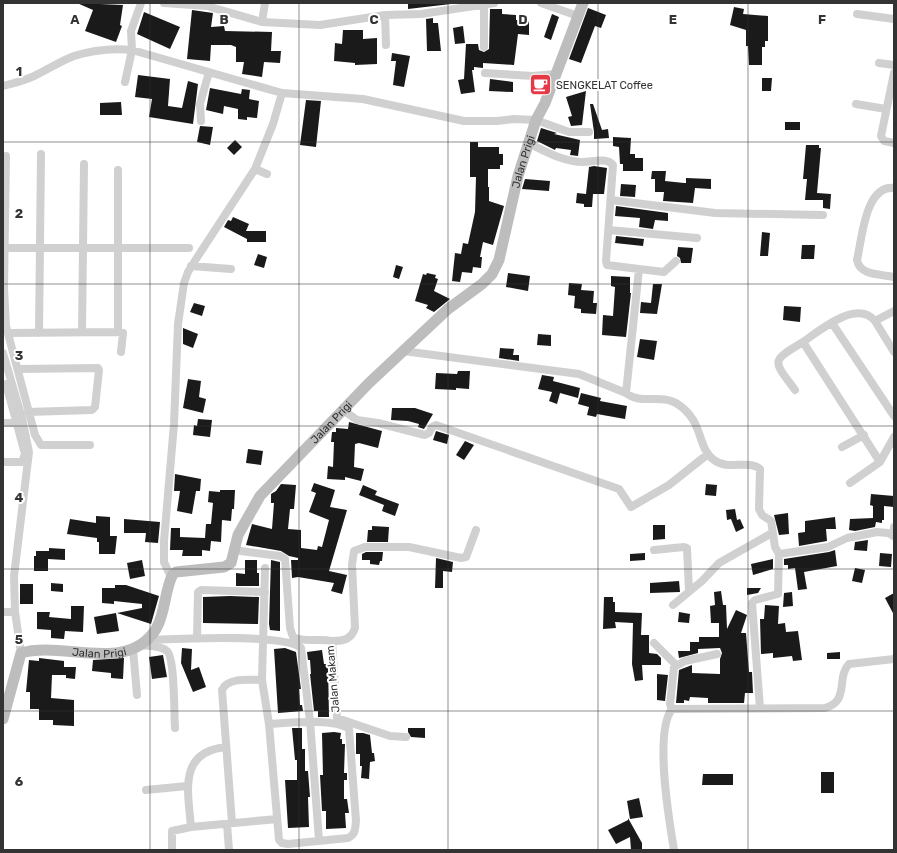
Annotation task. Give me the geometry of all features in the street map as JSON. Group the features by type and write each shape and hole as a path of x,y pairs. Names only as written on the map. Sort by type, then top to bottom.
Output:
{"street":[{"path":"125,82 132,50 130,31 141,3"},
{"path":"164,3 207,6 262,22 320,25 385,15 421,14 494,3"},
{"path":"262,22 264,3"},
{"path":"541,3 578,16"},
{"name":"Jalan Prigi","path":"171,576 176,572 224,568 231,562 233,550 244,522 260,496 343,410 403,351 448,309 477,288 492,274 499,260 518,176 530,144 536,120 545,104 583,3"},
{"path":"484,5 484,47"},
{"path":"857,14 894,19"},
{"path":"385,15 386,45"},
{"path":"3,86 37,75 55,64 75,56 99,50 132,50 282,93 364,99 464,120 536,120 569,132 589,132"},
{"path":"879,63 894,65"},
{"path":"201,121 200,104 209,72"},
{"path":"485,73 533,76 556,74"},
{"path":"894,73 886,109 882,139 894,143"},
{"path":"137,695 140,644 156,628 162,616 171,576 164,562 164,541 174,424 178,324 184,283 191,266 255,169 273,124 282,93"},
{"path":"856,104 886,109"},
{"path":"530,144 566,160 611,162 614,170 606,261 608,265 664,272 676,261"},
{"path":"39,332 41,154"},
{"path":"6,156 4,180 4,288 8,333 28,412 35,435 41,445 90,445"},
{"path":"82,332 84,164"},
{"path":"255,169 267,174"},
{"path":"118,170 118,332"},
{"path":"894,188 887,188 878,193 870,203 857,260 858,267 863,271 894,277"},
{"path":"611,200 715,213 823,215"},
{"path":"609,230 697,238"},
{"path":"4,248 189,248"},
{"path":"191,266 230,269"},
{"path":"626,393 639,269"},
{"path":"875,321 894,311"},
{"path":"794,390 777,366 777,361 780,356 849,314 869,316 875,321 894,352"},
{"path":"832,323 894,416"},
{"path":"8,333 118,332 123,333 122,352"},
{"path":"803,342 880,462"},
{"path":"403,351 579,374 637,399 669,401 687,411 695,421 708,454 723,465 753,466 760,469 759,509 762,516 771,521 775,547 779,554 778,594 755,600 752,603 760,708"},
{"path":"3,353 22,418 29,452 15,561 15,612 21,653 3,719"},
{"path":"18,369 98,368 99,370 95,407 92,410 28,412"},
{"path":"3,372 5,386 25,454 22,462 3,462"},
{"path":"343,410 357,420 378,423 425,435 429,433 432,426 436,425 619,489 631,507 669,485 708,454"},
{"path":"3,422 16,423"},
{"path":"842,447 864,435"},
{"path":"850,483 880,462 894,437"},
{"path":"332,641 343,641 348,639 353,634 355,628 352,565 354,551 365,547 409,547 462,558 466,557 469,552 476,530"},
{"path":"779,554 828,547 847,538 877,532 894,533"},
{"path":"673,605 702,581 719,563 772,533"},
{"path":"654,550 687,548 689,591"},
{"name":"Jalan Makam","path":"233,550 283,557 286,562 290,628 293,638 298,640 324,639 332,641 337,718 390,736 406,737"},
{"path":"265,568 262,680 269,724 278,835 282,843 288,844 348,838 355,832 350,732 348,727 310,721 269,724"},
{"path":"197,638 198,592 201,590 265,592"},
{"path":"3,612 15,612"},
{"path":"140,644 197,638 263,639 294,645 301,648 310,721 319,840"},
{"path":"654,643 676,665"},
{"path":"140,644 166,650 170,655 174,686 175,728"},
{"name":"Jalan Prigi","path":"21,653 50,651 106,653 121,652 140,644"},
{"path":"672,709 670,704 674,667 685,661 717,654"},
{"path":"672,709 819,709 830,707 834,704 841,693 845,670 849,664 894,659"},
{"path":"229,850 230,824 222,690 224,685 238,681 262,680"},
{"path":"672,709 666,718 664,758 666,800 674,850"},
{"path":"191,827 187,786 191,767 202,753 210,749 226,747"},
{"path":"146,790 187,786"},
{"path":"172,850 172,831 191,827 277,819"}],"building":[{"path":"77,3 123,5 120,25 122,26 116,42 85,31 93,10"},
{"path":"408,4 451,4 408,9"},
{"path":"734,7 744,9 743,14 768,16 768,41 765,41 765,47 762,47 762,65 749,65 748,46 746,46 746,30 730,25"},
{"path":"588,8 606,15 601,28 595,26 581,63 569,59"},
{"path":"490,9 502,9 502,14 516,15 516,20 529,21 529,35 518,34 514,65 483,63 483,68 474,67 474,70 472,70 475,92 461,94 458,80 464,79 466,44 478,44 479,50 484,52 489,49"},
{"path":"192,10 213,13 211,27 224,26 225,31 272,32 271,51 281,51 280,63 264,62 262,77 242,74 244,62 236,62 236,47 231,45 211,45 210,61 187,59"},
{"path":"144,12 180,27 170,49 137,34"},
{"path":"552,14 559,17 551,40 544,37"},
{"path":"433,18 433,23 438,23 441,51 427,51 426,19"},
{"path":"463,26 465,43 455,44 453,28"},
{"path":"343,30 363,30 363,39 377,38 377,64 355,65 355,63 334,61 335,43 342,44"},
{"path":"392,53 410,56 404,87 393,85 396,61 391,61"},
{"path":"138,75 170,79 168,106 182,108 188,81 198,84 193,124 149,117 152,99 135,97"},
{"path":"762,78 772,78 771,91 762,91"},
{"path":"490,79 513,82 513,92 489,91"},
{"path":"210,88 241,94 242,89 250,90 249,99 259,101 257,118 247,117 247,120 238,119 238,109 224,106 223,114 206,110"},
{"path":"586,91 582,125 571,126 568,117 572,116 566,97"},
{"path":"306,100 321,101 316,147 300,145"},
{"path":"121,102 122,115 100,115 100,103"},
{"path":"590,104 593,104 602,130 608,129 609,138 594,139"},
{"path":"785,122 800,122 800,130 785,130"},
{"path":"200,126 213,127 210,145 197,142"},
{"path":"541,128 557,133 554,134 580,140 578,156 570,155 571,150 556,148 555,150 537,141"},
{"path":"613,137 631,138 630,154 635,154 635,158 643,158 643,171 623,171 623,164 620,164 619,147 613,146"},
{"path":"235,140 242,147 234,155 227,148"},
{"path":"470,142 478,142 478,147 499,147 499,154 503,154 503,165 500,165 500,169 488,169 488,187 489,201 504,206 493,245 483,242 480,257 482,257 481,268 473,267 472,273 462,272 460,282 452,281 455,253 461,254 463,243 468,244 475,212 476,177 470,177"},
{"path":"806,145 819,145 819,148 821,148 817,193 831,194 830,209 823,208 823,200 805,200 807,179 803,179"},
{"path":"594,166 607,168 604,194 593,194 592,207 584,207 584,204 576,203 577,193 586,194 589,167"},
{"path":"652,171 666,171 665,181 686,183 686,178 711,179 711,189 695,188 693,203 663,201 664,192 655,192 655,179 651,179"},
{"path":"525,179 550,181 549,191 522,189"},
{"path":"621,184 636,185 635,197 620,196"},
{"path":"616,206 668,213 668,221 655,220 653,229 639,227 640,218 615,216"},
{"path":"233,217 249,224 246,231 266,231 266,242 247,242 247,239 224,227 228,220 231,221"},
{"path":"762,232 770,233 768,256 760,256"},
{"path":"616,236 644,239 643,246 615,243"},
{"path":"802,245 815,245 814,259 801,259"},
{"path":"678,247 693,248 691,263 681,263 680,258 677,256"},
{"path":"258,254 267,257 264,268 254,265"},
{"path":"396,265 403,267 399,279 393,277"},
{"path":"427,273 436,275 435,278 438,279 434,291 450,299 434,312 426,308 428,305 415,301 423,274 426,275"},
{"path":"508,273 530,276 528,291 506,287"},
{"path":"611,276 630,277 631,293 626,337 602,335 603,315 613,316 615,287 611,286"},
{"path":"569,283 582,284 581,290 594,291 593,303 597,303 596,314 581,313 581,309 574,308 575,296 568,295"},
{"path":"653,284 662,284 657,314 640,313 641,302 651,303"},
{"path":"194,303 205,306 202,316 190,312"},
{"path":"784,306 801,307 800,322 783,320"},
{"path":"183,328 198,334 193,348 183,344"},
{"path":"538,334 551,335 551,346 537,345"},
{"path":"640,339 657,341 654,360 637,357"},
{"path":"500,348 514,349 513,355 519,355 519,361 499,358"},
{"path":"458,371 470,371 469,389 435,389 436,373 457,374"},
{"path":"542,375 554,377 553,381 580,388 578,398 560,393 557,404 549,401 552,392 538,389"},
{"path":"188,379 201,381 199,397 206,399 203,413 183,408"},
{"path":"581,393 601,398 600,401 627,406 625,419 597,414 596,417 587,415 589,407 578,404"},
{"path":"392,408 415,408 433,414 424,429 418,427 419,424 408,421 391,420"},
{"path":"198,419 212,420 210,437 193,435 194,425 197,426"},
{"path":"349,422 382,431 378,448 359,443 355,444 354,467 364,469 361,481 345,477 345,480 327,479 328,466 333,467 334,442 331,442 332,432 336,432 336,428 348,429"},
{"path":"436,431 449,435 447,444 433,440"},
{"path":"465,441 474,445 464,460 456,455"},
{"path":"248,449 263,451 261,465 246,463"},
{"path":"175,474 201,479 200,491 196,491 192,514 177,511 180,491 174,491"},
{"path":"314,483 335,490 330,507 347,510 329,571 347,575 342,594 331,591 334,583 298,577 292,578 291,560 298,560 298,558 289,556 281,551 246,545 252,524 272,529 274,503 271,503 271,494 276,491 281,484 296,485 294,509 290,509 288,529 301,530 301,548 317,550 318,546 322,547 329,520 309,512 316,493 311,491"},
{"path":"706,484 717,485 716,496 705,495"},
{"path":"363,485 377,491 375,495 399,504 395,516 382,511 384,505 359,495"},
{"path":"220,490 235,490 234,509 232,509 231,521 222,520 221,542 211,541 210,551 202,550 202,556 182,556 183,550 170,550 171,528 180,528 180,537 205,538 206,524 211,524 213,503 208,502 209,491 220,492"},
{"path":"871,494 894,496 894,507 884,506 884,520 882,520 882,523 876,522 875,527 855,531 849,530 850,519 873,518 873,506 870,505"},
{"path":"735,509 737,520 740,519 744,528 736,532 731,519 727,520 726,510"},
{"path":"788,513 789,534 779,535 774,515"},
{"path":"96,516 110,517 110,536 117,536 115,554 99,554 99,542 97,542 97,538 67,534 70,519 96,523"},
{"path":"835,517 836,529 826,529 827,541 799,546 798,533 805,532 805,521"},
{"path":"124,519 160,522 158,543 145,542 146,533 124,533"},
{"path":"653,525 665,525 665,539 653,540"},
{"path":"372,526 389,527 388,542 367,542 368,530 372,530"},
{"path":"868,540 867,551 854,550 855,542"},
{"path":"49,548 65,549 65,560 48,559 48,571 34,571 34,556 36,556 36,551 49,551"},
{"path":"835,550 837,566 804,572 807,589 798,590 795,568 788,569 788,565 784,565 784,559"},
{"path":"366,552 383,552 382,561 380,561 379,565 370,564 370,560 362,560 362,554"},
{"path":"645,553 645,560 630,561 630,554"},
{"path":"880,553 892,554 891,567 879,566"},
{"path":"436,558 453,562 452,572 443,571 443,588 435,588"},
{"path":"773,559 773,569 753,575 751,564"},
{"path":"142,560 145,576 130,579 127,563"},
{"path":"245,560 257,560 259,586 236,586 236,573 245,574"},
{"path":"271,560 280,562 280,631 270,630 269,624"},
{"path":"855,568 865,570 862,583 852,581"},
{"path":"679,581 680,592 650,593 650,583"},
{"path":"51,583 63,584 63,592 51,591"},
{"path":"20,584 33,584 33,604 20,604"},
{"path":"115,585 126,585 159,596 151,624 117,613 142,608 142,604 114,601 114,604 102,603 102,588 115,588"},
{"path":"747,588 761,588 758,593 747,595"},
{"path":"721,591 723,605 726,605 727,629 736,610 747,615 741,633 746,633 749,672 752,672 753,693 745,693 744,703 708,703 708,698 690,697 689,701 684,700 684,703 676,703 679,670 692,665 692,673 720,674 720,659 722,653 720,648 698,649 698,653 679,658 678,651 690,651 690,642 699,642 699,637 719,637 719,623 711,623 710,606 715,605 714,592"},
{"path":"792,592 793,606 783,607 784,593"},
{"path":"894,593 894,615 885,598"},
{"path":"203,597 259,597 258,624 203,623"},
{"path":"604,597 613,597 613,602 615,602 615,612 642,613 641,635 649,635 649,653 657,654 661,658 661,665 642,665 643,680 635,681 632,664 633,623 615,622 616,628 603,629"},
{"path":"765,605 779,606 778,624 785,623 786,632 798,631 802,660 793,661 792,656 773,658 773,653 761,654 760,619 764,619"},
{"path":"71,606 84,606 83,632 65,631 64,639 51,638 51,630 37,629 37,612 50,612 49,617 71,619"},
{"path":"679,612 690,614 689,623 678,622"},
{"path":"116,613 119,631 97,634 94,617"},
{"path":"182,648 192,649 191,670 199,667 206,687 193,692 181,663"},
{"path":"285,648 296,652 301,689 299,689 300,705 302,705 303,711 278,713 274,649"},
{"path":"322,650 324,664 328,664 329,717 318,717 318,711 314,711 310,660 308,660 307,652"},
{"path":"840,652 840,659 827,659 827,653"},
{"path":"163,655 167,677 152,679 149,657"},
{"path":"39,658 64,661 64,667 76,667 75,679 66,678 66,675 52,675 51,698 74,700 74,726 53,725 53,720 39,720 39,709 30,709 30,692 26,692 29,660 39,661"},
{"path":"124,658 123,679 111,678 111,673 92,671 93,660"},
{"path":"657,674 668,675 665,701 657,700"},
{"path":"292,728 302,728 302,749 305,749 305,771 308,771 310,797 308,797 309,827 288,828 285,780 297,780 297,760 295,760"},
{"path":"408,728 425,728 425,738 411,737 408,732"},
{"path":"322,733 341,733 340,739 342,739 342,744 345,744 344,773 347,773 347,780 344,780 344,799 347,799 349,813 345,813 346,828 326,829 326,811 322,811 320,775 323,775"},
{"path":"356,733 370,735 372,753 374,753 375,761 370,762 369,779 361,778 362,766 360,766 360,754 356,754"},
{"path":"821,772 834,772 834,793 821,793"},
{"path":"703,774 733,774 733,785 702,785"},
{"path":"639,798 643,817 630,819 627,801"},
{"path":"628,818 642,843 642,849 631,850 630,837 616,844 608,830 628,820"}],"place":[{"name":"SENGKELAT Coffee","path":"540,85"}]}
